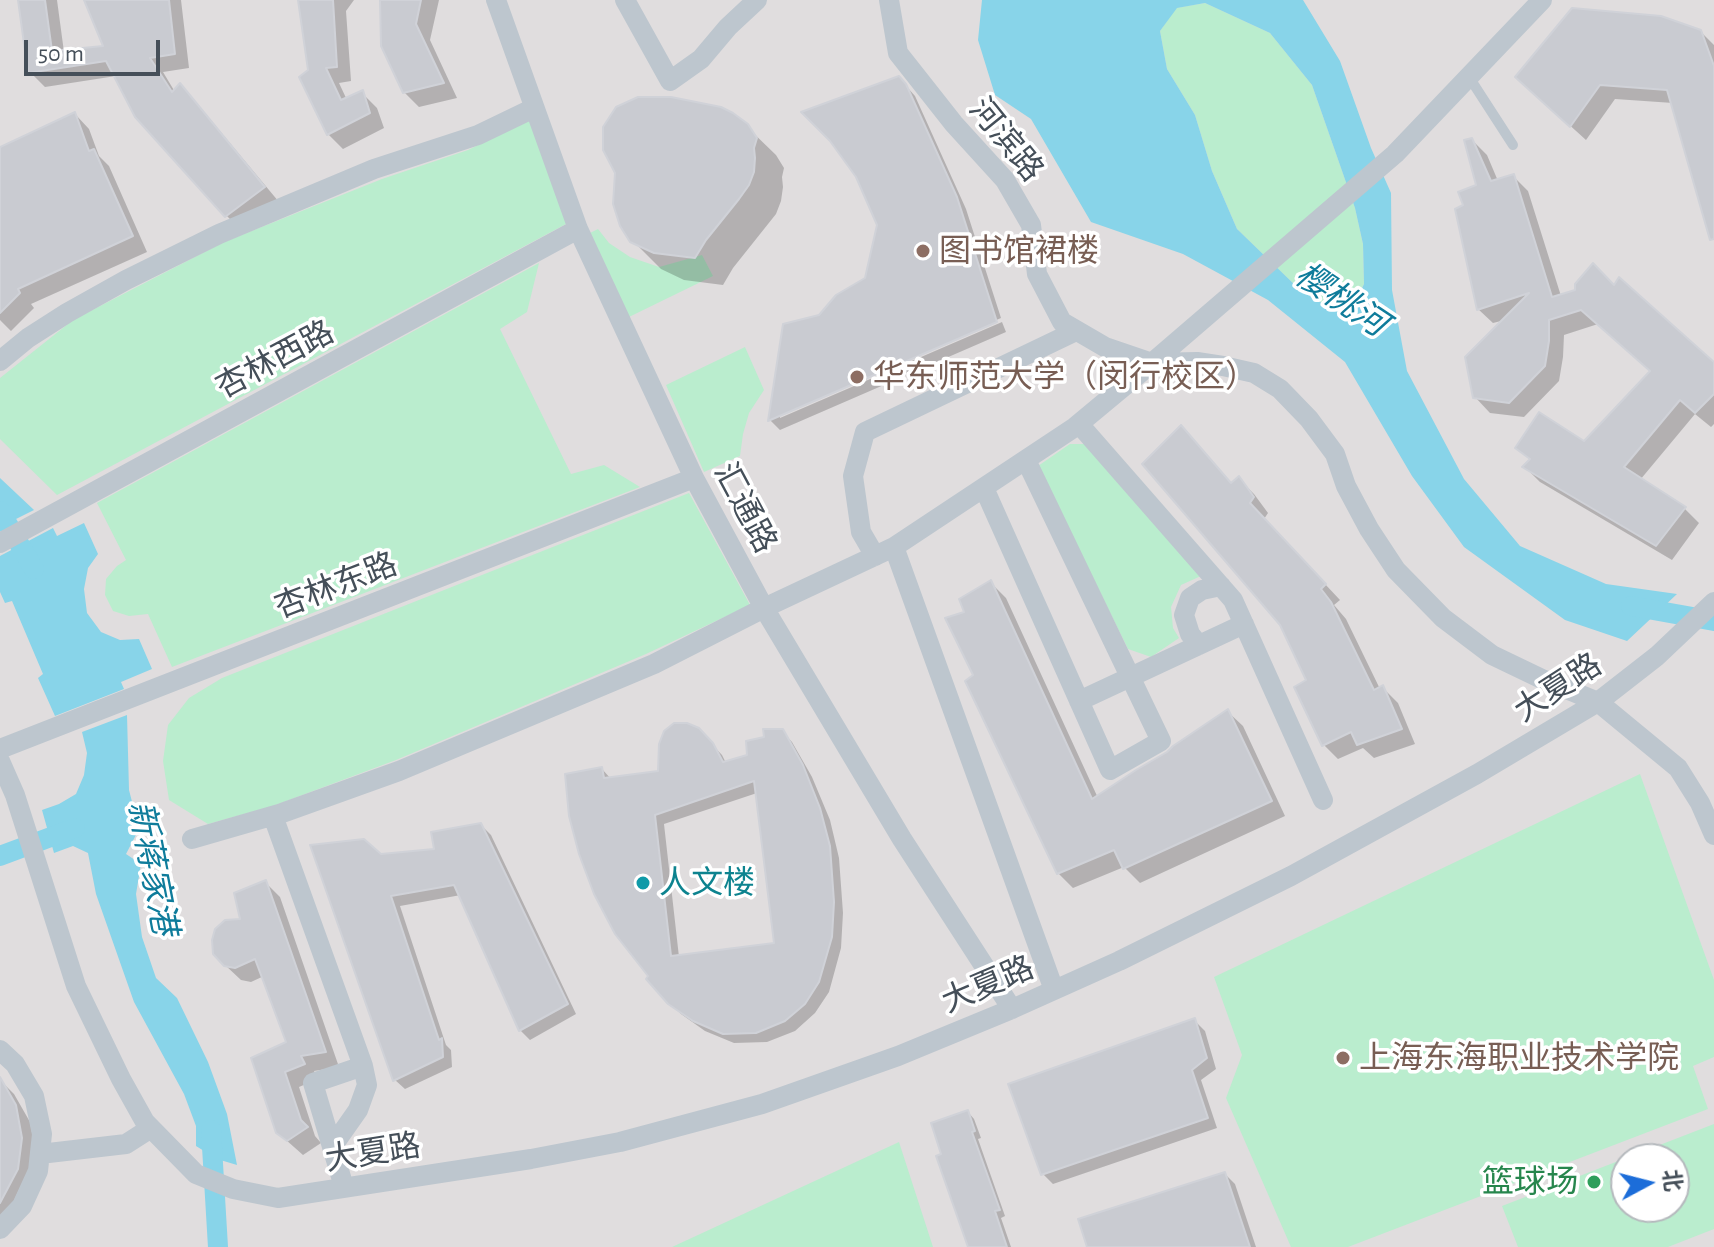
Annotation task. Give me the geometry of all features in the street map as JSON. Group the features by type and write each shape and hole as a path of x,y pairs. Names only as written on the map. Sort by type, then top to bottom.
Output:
{"street":[{"name":"汇通路","path":"496,0 578,229 694,478 764,608 902,839 1012,1009"},
{"path":"625,0 670,81 701,59 728,27 757,0"},
{"name":"河滨路","path":"889,0 898,53 954,124 1005,180 1031,225 1037,274 1062,322 1105,347 1152,363"},
{"path":"192,839 273,816 399,771 640,670 894,547 1079,424 1152,363 1395,154 1542,0"},
{"path":"5,353 126,280 219,234 374,169 478,135 534,108"},
{"name":"杏林西路","path":"0,543 578,229"},
{"path":"875,556 861,532 853,476 865,432 1076,331"},
{"path":"1152,363 1197,362 1223,366 1254,373 1280,389 1309,419 1335,454 1346,486 1396,570 1443,618 1492,655 1598,702 1678,768 1700,803 1714,835"},
{"path":"1079,424 1233,600 1323,800"},
{"path":"984,488 1110,770 1161,741 1026,460"},
{"name":"杏林东路","path":"0,749 694,478"},
{"path":"894,547 1054,990"},
{"path":"1199,645 1190,634 1184,615 1190,598 1202,590 1221,586"},
{"name":"大夏路","path":"151,1128 196,1174 233,1189 278,1198 620,1142 777,1099 898,1056 1012,1009 1119,961 1291,876 1477,774 1598,702 1657,656 1714,602"},
{"path":"1079,701 1244,624"},
{"path":"0,761 15,795 76,986 121,1079 151,1128 126,1144 40,1154"},
{"path":"273,816 363,1066 367,1085 358,1110 332,1147"},
{"path":"0,1050 15,1064 34,1096 42,1134 38,1171 22,1206 0,1229"},
{"path":"344,1187 313,1083 363,1066"}],"lane":[{"path":"1469,77 1513,145"}],"shaded area":[{"name":"华东师范大学（闵行校区）","path":"0,0 1714,0 1714,1247 0,1247"}],"green space":[{"path":"1205,3 1270,33 1312,85 1355,208 1363,244 1364,284 1354,305 1331,309 1297,287 1237,229 1212,171 1195,115 1167,69 1160,31 1176,8"},
{"path":"529,120 568,223 57,495 0,439 0,378 73,320 224,242 382,179 468,150"},
{"path":"598,229 609,243 630,257 659,267 702,255 713,276 629,317 590,233"},
{"path":"539,263 527,312 500,329 571,474 604,465 640,487 172,667 148,614 129,616 113,611 105,595 106,579 126,560 97,503"},
{"path":"745,347 764,390 749,413 740,456 704,472 666,385"},
{"path":"1070,444 1084,444 1201,576 1181,585 1171,607 1173,628 1179,638 1151,657 1128,649 1038,466"},
{"path":"689,493 750,605 646,654 396,760 273,806 208,824 169,800 163,761 168,725 189,698 222,678"},
{"path":"1640,774 1714,980 1714,1057 1693,1066 1708,1109 1619,1143 1610,1143 1610,1147 1348,1247 1291,1247 1226,1098 1242,1055 1214,977"},
{"name":"篮球场","path":"1714,1124 1714,1229 1668,1247 1518,1247 1502,1206 1610,1164 1610,1223 1690,1223 1690,1143 1665,1143"},
{"path":"899,1142 933,1247 672,1247"}],"water":[{"path":"982,0 1303,0 1340,61 1371,148 1391,193 1392,290 1407,371 1464,479 1520,546 1606,584 1677,594 1627,641 1565,620 1464,547 1412,476 1345,362 1268,300 1183,254 1091,222 1031,119 995,95 978,40","holes":["1205,3 1270,33 1312,85 1355,208 1363,244 1364,284 1354,305 1331,309 1297,287 1237,229 1212,171 1195,115 1167,69 1160,31 1177,8"]},
{"path":"0,478 34,510 0,527"},
{"path":"84,523 98,554 88,568 84,589 87,613 101,632 120,640 139,639 152,669 121,682 124,689 55,716 38,678 43,674 12,601 5,603 0,592 0,556 53,528 57,536"},
{"path":"127,715 129,790 139,829 126,854 141,864 136,894 142,937 156,978 177,998 208,1062 227,1114 237,1165 217,1159 196,1146 196,1126 184,1094 134,1002 96,894 88,853 73,846 54,853 42,810 76,794 84,775 87,753 82,732"}],"building":[{"path":"18,0 45,0 52,51 103,46 84,0 169,0 175,54 150,58 172,92 180,83 265,187 225,217 135,117 106,61 28,73"},
{"path":"298,0 333,0 337,67 326,68 341,100 363,90 370,113 327,135 299,77 308,70"},
{"path":"380,0 421,0 416,24 444,83 403,93 381,46"},
{"path":"1572,8 1661,16 1701,30 1714,66 1714,239 1710,240 1667,90 1600,85 1570,127 1515,77"},
{"name":"图书馆裙楼","path":"899,76 906,84 957,197 997,322 768,421 783,324 819,315 836,295 865,278 877,225 856,177 830,141 801,112"},
{"path":"638,97 671,97 721,107 748,124 757,138 754,172 749,185 695,258 654,253 630,242 620,226 613,204 615,173 603,150 603,127 616,107"},
{"path":"75,112 89,151 94,149 133,236 18,289 20,293 0,313 0,147"},
{"path":"1472,138 1491,181 1514,174 1552,297 1575,290 1575,284 1593,263 1614,285 1619,277 1714,362 1714,394 1695,413 1680,400 1624,467 1686,507 1656,546 1522,467 1530,459 1515,448 1539,412 1584,441 1650,371 1581,310 1549,320 1545,366 1509,403 1473,398 1465,357 1529,293 1477,310 1455,209 1463,205 1458,192 1476,185 1464,140"},
{"path":"1181,425 1231,483 1239,476 1254,497 1250,503 1326,584 1321,589 1331,602 1374,690 1383,685 1402,729 1357,745 1351,732 1322,746 1294,687 1306,680 1280,625 1142,464"},
{"path":"991,580 1092,799 1228,709 1272,801 1123,869 1114,850 1057,874 965,681 973,675 945,618 964,612 959,599"},
{"name":"人文楼","path":"674,723 687,723 699,728 713,743 723,762 747,755 746,741 764,737 763,729 783,729 803,765 820,808 830,846 834,902 832,937 819,982 805,1004 785,1021 756,1033 723,1034 693,1021 668,1004 646,979 648,976 615,934 594,894 579,854 569,816 565,774 602,767 604,778 658,771 659,744 664,731","holes":["754,781 774,943 671,956 655,815"]},
{"path":"481,823 568,1004 519,1031 454,885 391,896 439,1040 442,1038 443,1057 393,1081 310,845 364,839 381,854 434,849 431,832"},
{"path":"266,880 326,1052 301,1056 305,1064 285,1072 301,1120 308,1127 287,1141 276,1133 251,1058 286,1042 255,959 235,968 224,966 213,954 215,929 225,920 240,919 234,893"},
{"path":"1195,1018 1207,1058 1192,1070 1208,1118 1041,1175 1008,1084"},
{"path":"0,1077 16,1105 22,1138 18,1169 0,1203"},
{"path":"968,1110 975,1131 972,1132 1000,1210 995,1211 1007,1247 968,1247 936,1156 941,1154 931,1123"},
{"path":"1225,1172 1250,1247 1087,1247 1078,1219"}],"waterway":[{"name":"新蒋家港","path":"0,511 34,569"},
{"name":"樱桃河","path":"1631,606 1714,621"},
{"path":"0,856 75,828"},
{"name":"新蒋家港","path":"211,1130 218,1247"}],"place":[{"name":"图书馆裙楼","path":"923,251"},
{"name":"华东师范大学（闵行校区）","path":"857,377"},
{"name":"人文楼","path":"643,883"},
{"name":"上海东海职业技术学院","path":"1343,1058"},
{"name":"篮球场","path":"1594,1182"}]}
